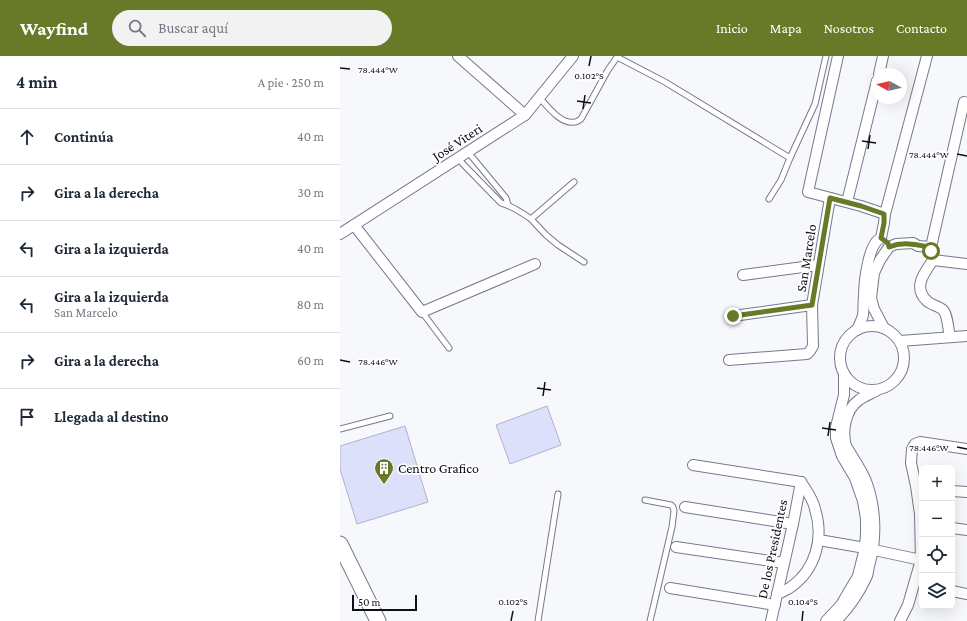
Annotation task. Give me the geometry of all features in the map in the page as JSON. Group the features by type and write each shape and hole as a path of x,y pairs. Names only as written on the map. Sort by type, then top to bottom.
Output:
{"main road":[{"path":"340,544 378,621"},
{"path":"340,564 367,621"}],"street":[{"path":"458,56 525,115"},
{"name":"José Viteri","path":"340,234 525,115 573,56"},
{"path":"838,56 808,192 861,206 884,214"},
{"path":"880,68 883,56"},
{"path":"858,330 863,315 866,272 875,243 881,238 884,214 927,56"},
{"path":"950,337 946,316 943,311 927,301 921,292 920,286 922,277 933,260 930,247 964,102"},
{"path":"847,202 871,104"},
{"name":"San Marcelo","path":"729,360 807,354 810,351 813,346 812,305 830,198"},
{"path":"354,225 422,312 536,264"},
{"path":"881,238 888,243 889,247"},
{"path":"884,328 874,309 871,298 874,273 880,260 889,247 896,244 913,243 918,246 930,247"},
{"path":"933,260 967,264"},
{"path":"743,275 818,265"},
{"path":"733,316 812,305"},
{"path":"836,621 844,607 869,549 859,477 846,446 844,431 845,424 850,409 858,400 886,388 895,382 901,373 904,362 904,351 900,341 884,328 876,326 858,330 849,336 844,344 841,354 841,364 844,373 850,382 862,389 876,391"},
{"path":"900,341 967,336"},
{"path":"844,373 844,395 836,427 836,438 842,456 859,477"},
{"path":"919,487 911,462 912,449 915,444 920,442 967,449"},
{"path":"693,465 801,482 815,509 819,527 819,540 815,555 809,568 790,588 777,594"},
{"name":"De los Presidentes","path":"771,621 801,482"},
{"path":"955,491 967,492"},
{"path":"685,507 793,524"},
{"path":"955,528 967,530"},
{"path":"819,540 919,560"},
{"path":"676,548 784,563"},
{"path":"900,621 918,584 919,573"},
{"path":"670,588 775,605"},
{"path":"955,592 967,594"},
{"path":"826,621 844,607"}],"lane":[{"path":"540,97 562,120 575,122 581,119 604,76 617,56 665,82 790,158"},
{"path":"769,199 781,180 815,104 826,56"},
{"path":"468,152 506,198 508,205"},
{"path":"458,158 501,203 508,205 531,219 558,245 584,262"},
{"path":"531,219 574,182"},
{"path":"422,312 449,348"},
{"path":"340,429 390,416"},
{"path":"538,621 558,494"},
{"path":"645,500 671,505 674,511 672,527 650,621"}],"building":[{"path":"547,406 561,445 510,464 496,425"},
{"name":"Centro Grafico","path":"405,426 428,502 357,524 340,469 340,446"}],"place":[{"name":"Centro Grafico","path":"384,485"}],"route":[{"path":"733,316 812,305 830,198 884,214 881,238 888,243 889,247 896,244 913,243 918,246 930,247 931,251"}]}
